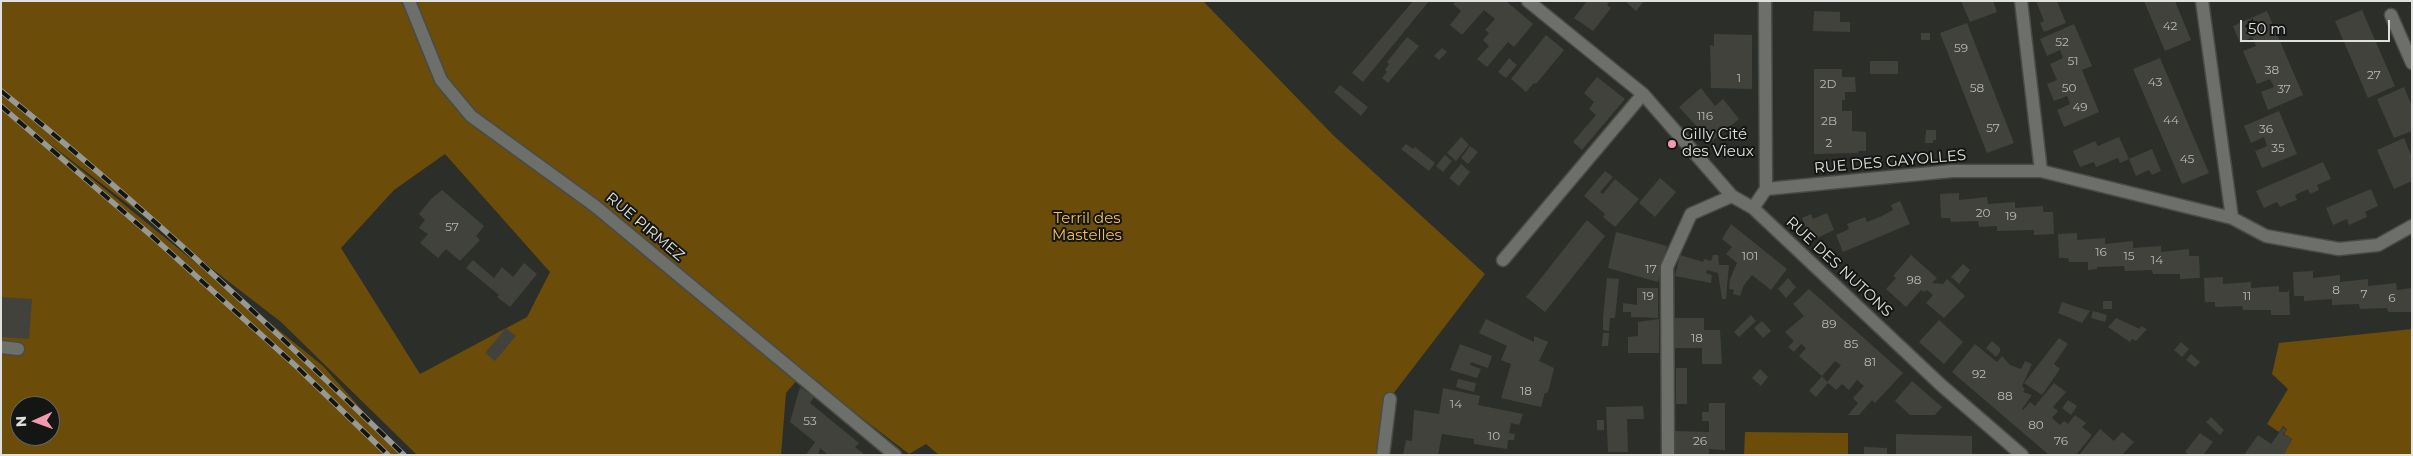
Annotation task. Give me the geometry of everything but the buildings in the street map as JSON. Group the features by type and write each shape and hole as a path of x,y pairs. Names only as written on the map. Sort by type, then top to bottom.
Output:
{"street":[{"name":"RUE PIRMEZ","path":"409,1 441,80 470,116 595,206 894,455"},
{"name":"RUE DES NUTONS","path":"1528,1 1643,94 1732,196 1753,208 1940,385 2022,455"},
{"path":"1753,208 1766,189 1765,1"},
{"path":"2021,1 2041,171"},
{"path":"2202,1 2232,218"},
{"path":"2391,15 2412,63"},
{"path":"1503,260 1643,94"},
{"name":"RUE DES GAYOLLES","path":"1766,189 1952,171 2041,171 2232,218 2266,236 2339,249 2378,245 2412,226"},
{"path":"1668,455 1667,267 1691,214 1732,196"},
{"path":"1,347 18,349"},
{"path":"1383,455 1390,398"}],"green space":[{"name":"Terril des Mastelles","path":"1,1 1203,1 1333,135 1485,274 1390,398 1382,455 939,455 926,444 909,454 803,373 786,393 781,455 417,455 281,322 41,137 323,366 402,455 1,455","holes":["445,154 550,272 527,317 420,374 341,248 394,190"]},
{"path":"2412,329 2412,455 2283,455 2292,439 2284,434 2287,429 2283,426 2279,432 2267,424 2288,389 2272,374 2279,343"},
{"path":"1745,432 1848,433 1848,455 1744,455"}],"railway":[{"path":"1,91 105,178 207,268 404,455"},
{"path":"1,106 154,238 297,367 388,455"}],"place":[{"name":"Gilly Cité des Vieux","path":"1672,144"}]}
